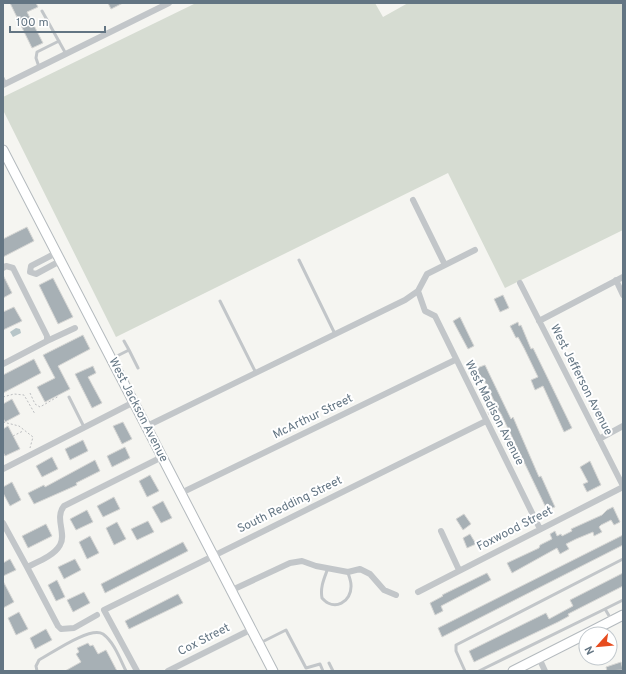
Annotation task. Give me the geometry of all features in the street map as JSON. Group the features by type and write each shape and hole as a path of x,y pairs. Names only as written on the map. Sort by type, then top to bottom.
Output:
{"street":[{"path":"4,82 39,68 169,3"},
{"name":"West Jackson Avenue","path":"3,150 147,426 272,671"},
{"path":"413,200 445,265"},
{"path":"147,426 405,300 418,291 427,274 475,250"},
{"path":"18,277 30,272 36,274 58,257"},
{"path":"3,268 6,266 13,268 47,336 47,341"},
{"path":"539,321 623,277"},
{"path":"616,280 623,295"},
{"name":"West Jefferson Avenue","path":"520,283 623,487"},
{"name":"West Madison Avenue","path":"418,291 425,311 435,316 455,360 540,529"},
{"path":"3,364 75,328"},
{"name":"McArthur Street","path":"181,493 455,360"},
{"path":"3,469 134,402"},
{"name":"South Redding Street","path":"137,671 104,610 486,421"},
{"path":"599,439 623,426"},
{"path":"27,567 55,551 61,545 60,517 61,510 64,506 162,457"},
{"name":"Foxwood Street","path":"418,592 623,487"},
{"path":"3,523 61,629 74,628 97,615"},
{"path":"441,531 459,570"},
{"path":"230,591 290,563 302,561 348,572 360,569 370,574 384,590 396,595"},
{"path":"602,626 623,615"},
{"name":"Cox Street","path":"168,671 250,630"},
{"path":"513,671 578,638"},
{"path":"539,658 546,671"}],"lane":[{"path":"42,11 66,54"},
{"path":"39,68 36,58 37,52 59,41"},
{"path":"299,260 336,334"},
{"path":"220,301 256,373"},
{"path":"124,341 138,368"},
{"path":"111,359 128,350"},
{"path":"69,397 84,428"},
{"path":"465,671 456,651 456,645 623,559"},
{"path":"328,568 321,586 321,592 322,598 331,605 338,605 348,598 351,585 348,572"},
{"path":"479,671 623,600"},
{"path":"605,609 612,621"},
{"path":"258,644 286,630 306,668"},
{"path":"37,671 36,666 39,660 89,632 103,634 111,643 126,671"},
{"path":"329,663 333,671"},
{"path":"301,671 320,664 323,671"}],"path":[{"path":"30,393 34,402 40,406 59,396"},
{"path":"3,397 14,394 24,395 36,414"},
{"path":"3,422 15,424 33,437 29,447 32,454"},
{"path":"13,436 24,430"}],"shaded area":[{"path":"196,3 375,3 383,17 408,3 623,3 623,230 505,288 448,173 116,337 3,110 3,97"},
{"path":"16,328 20,329 21,333 13,337 10,332"}],"building":[{"path":"10,3 36,3 38,7 27,12 43,43 32,48"},
{"path":"108,3 123,3 111,9"},
{"path":"27,227 34,241 3,257 3,239"},
{"path":"3,275 12,293 3,298"},
{"path":"53,278 73,317 58,324 39,285"},
{"path":"503,295 509,308 500,312 494,299"},
{"path":"14,307 22,321 3,330 3,312"},
{"path":"460,317 474,346 468,349 453,321"},
{"path":"518,322 519,326 521,325 531,349 533,348 572,428 564,432 543,386 535,390 531,380 538,377 518,337 516,338 510,326"},
{"path":"83,335 90,349 58,366 70,389 45,402 37,387 55,378 43,355"},
{"path":"34,359 41,373 3,393 3,375"},
{"path":"485,365 511,419 513,417 539,477 541,476 555,507 547,510 499,411 489,415 488,412 497,407 477,368"},
{"path":"93,366 96,373 88,377 102,403 92,408 75,374"},
{"path":"12,399 20,414 5,422 3,418 3,404"},
{"path":"123,422 132,439 122,444 113,426"},
{"path":"8,426 20,449 5,456 3,452 3,429"},
{"path":"83,440 88,451 70,460 65,449"},
{"path":"125,447 130,458 112,467 107,456"},
{"path":"52,457 58,469 42,477 36,466"},
{"path":"95,460 100,471 76,483 77,485 34,504 28,493 44,485 45,487"},
{"path":"590,461 601,485 587,492 583,484 588,482 580,467"},
{"path":"150,475 159,491 147,497 139,481"},
{"path":"12,482 21,500 10,506 3,493 3,487"},
{"path":"114,497 120,509 103,517 97,506"},
{"path":"163,501 172,518 161,523 152,507"},
{"path":"613,507 620,522 614,525 611,520 599,527 602,532 594,536 593,532 576,539 566,544 569,549 560,554 557,548 512,573 507,563 539,548 540,545 552,539 550,534 555,531 557,536 561,534 562,536 572,531 571,529 602,515"},
{"path":"87,510 93,522 76,530 70,519"},
{"path":"464,514 471,524 463,530 456,519"},
{"path":"148,521 154,532 137,540 131,529"},
{"path":"117,522 126,539 114,545 106,528"},
{"path":"46,524 52,536 28,548 22,536"},
{"path":"470,534 476,544 467,548 463,538"},
{"path":"623,535 623,545 442,637 438,628"},
{"path":"90,536 99,553 87,559 79,542"},
{"path":"183,542 188,551 105,593 101,584"},
{"path":"10,559 16,570 3,576 3,563"},
{"path":"75,559 81,570 64,579 58,567"},
{"path":"487,573 491,580 441,606 443,611 435,615 430,603 443,596 442,595"},
{"path":"623,573 623,586 568,614 569,616 558,622 474,662 469,651 546,613 549,619 573,606 570,600"},
{"path":"57,580 65,597 56,601 48,585"},
{"path":"3,581 14,602 3,608"},
{"path":"84,592 90,603 73,612 67,600"},
{"path":"178,594 183,603 129,629 125,621"},
{"path":"19,612 28,629 16,635 8,618"},
{"path":"46,629 52,640 35,649 30,638"},
{"path":"88,643 90,646 93,645 98,654 106,650 117,671 65,671 81,662 76,654 79,652 77,648"},
{"path":"621,662 623,670 607,671 606,667 618,666 618,663"}]}
